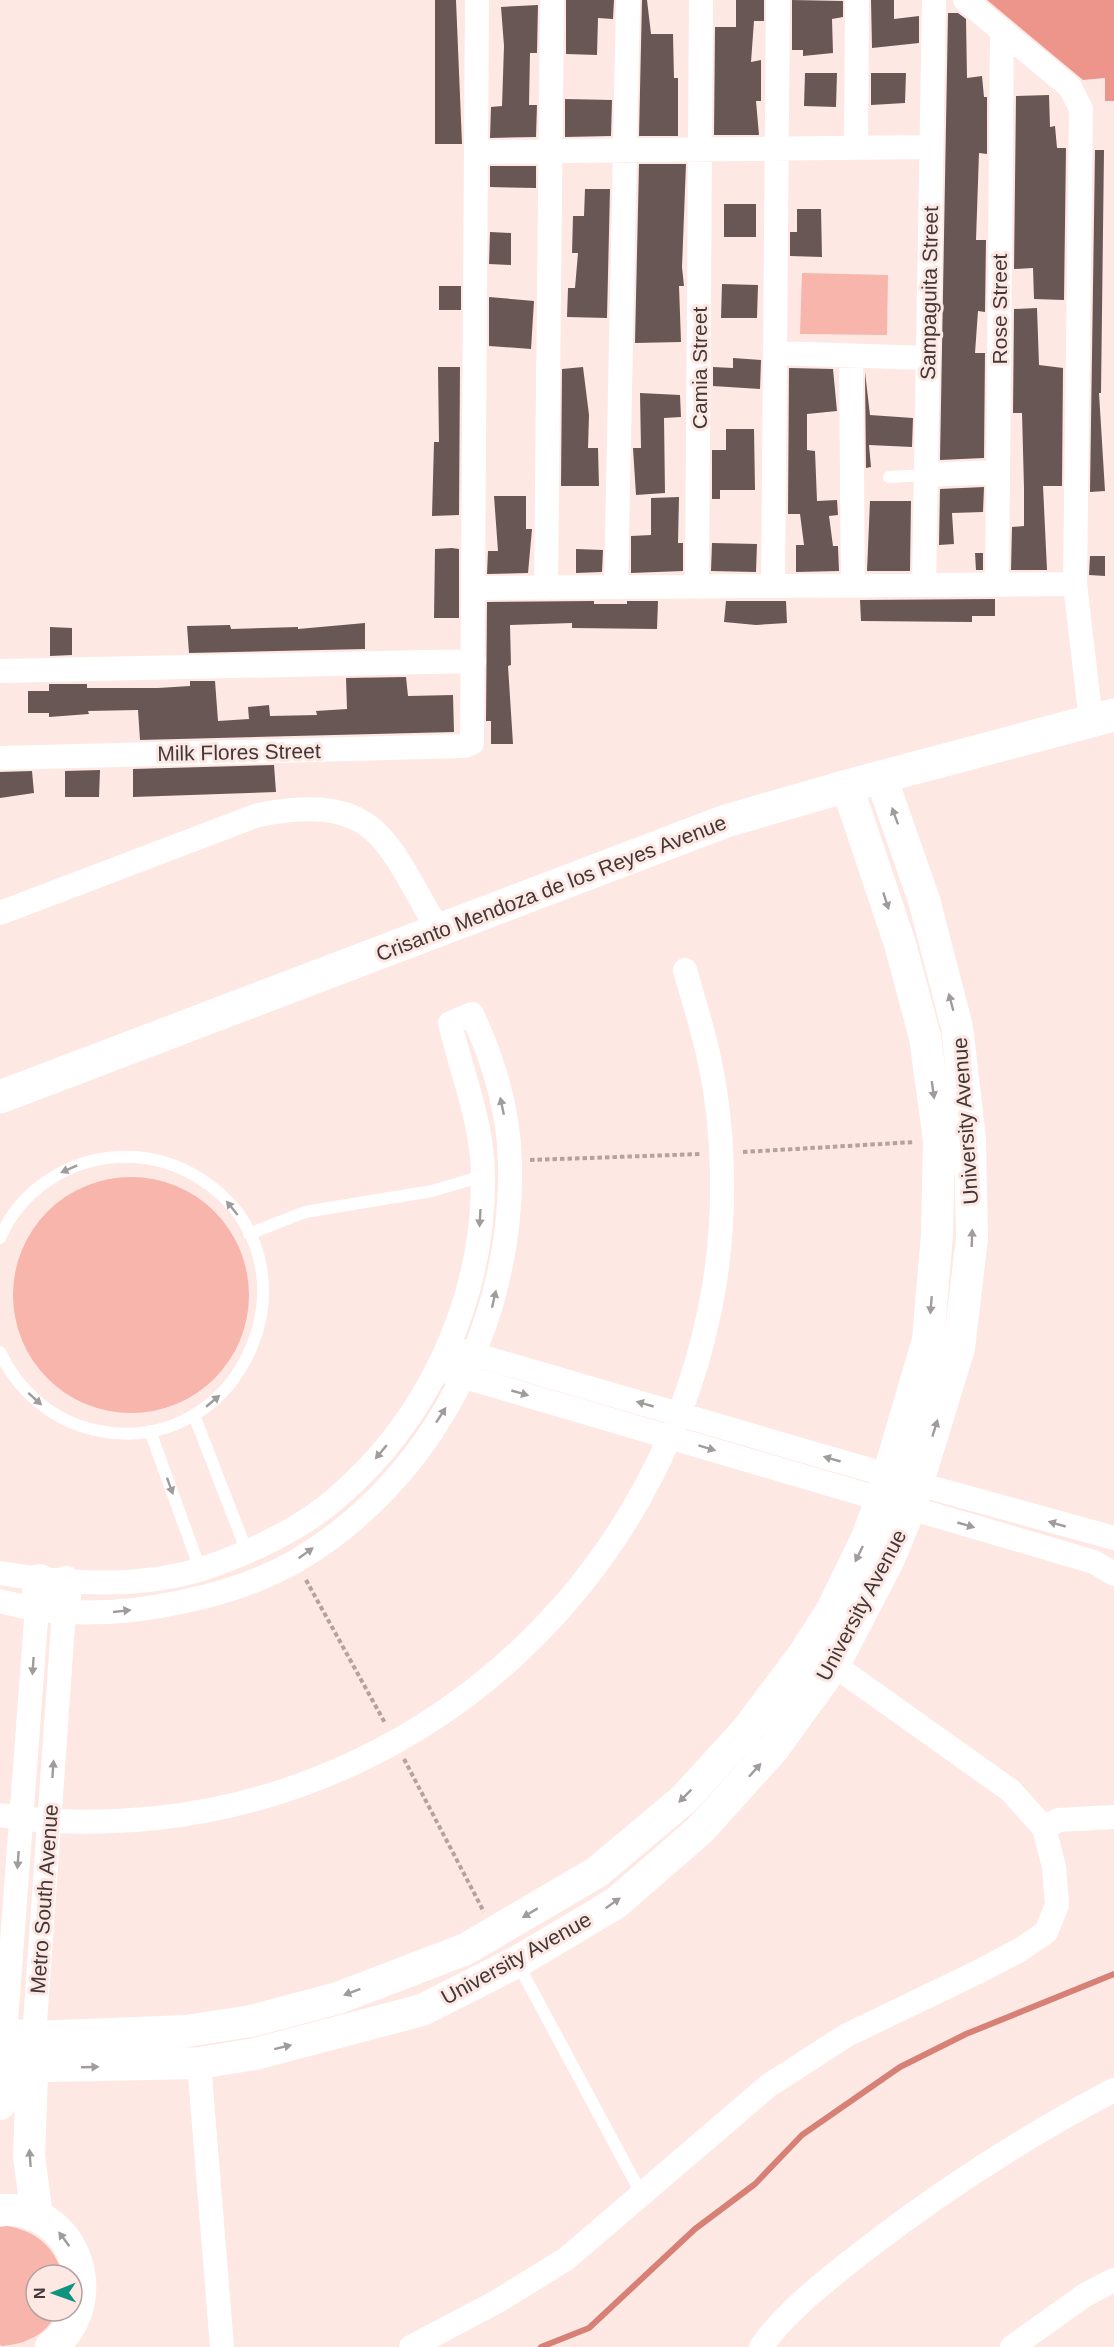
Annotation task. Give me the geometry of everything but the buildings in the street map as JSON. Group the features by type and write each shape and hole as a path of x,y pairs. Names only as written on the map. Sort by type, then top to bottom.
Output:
{"main road":[{"name":"Crisanto Mendoza de los Reyes Avenue","path":"0,1097 726,821 1102,718"}],"street":[{"path":"0,671 474,662 477,0"},
{"path":"546,588 552,0"},
{"path":"616,587 628,0"},
{"name":"Camia Street","path":"697,587 701,0"},
{"path":"773,586 778,0"},
{"path":"856,148 857,0"},
{"name":"Sampaguita Street","path":"924,585 934,0"},
{"path":"964,0 1070,87 1081,109 1075,584 1102,718"},
{"name":"Rose Street","path":"997,585 1002,32"},
{"path":"477,152 931,147"},
{"path":"775,353 927,358"},
{"path":"851,356 853,586"},
{"path":"926,476 998,472"},
{"path":"474,588 1075,584"},
{"name":"Milk Flores Street","path":"0,758 471,745 474,738 474,662"},
{"name":"University Avenue","path":"11,2068 199,2063 255,2054 422,2010 517,1962 616,1903 700,1830 774,1748 834,1665 889,1559 914,1496 959,1348 972,1238 970,1139 957,1027 924,900 881,777"},
{"name":"University Avenue","path":"13,2035 186,2031 251,2021 338,1998 466,1949 597,1872 684,1799 754,1721 802,1657 832,1610 866,1540 884,1487 928,1340 937,1235 939,1140 925,1037 900,944 847,786"},
{"path":"0,913 258,815 281,810 330,811 356,816 383,837 439,931"},
{"path":"11,1817 49,1821 131,1821 193,1814 263,1798 331,1774 396,1743 455,1706 509,1662 558,1613 602,1558 640,1500 671,1437 705,1329 714,1286 721,1220 722,1154 710,1060 685,970"},
{"path":"0,1573 51,1595 110,1612 160,1607 210,1596 295,1561 352,1521 382,1492 415,1454 464,1376 474,1354 492,1306 504,1250 509,1207 510,1161 506,1122 495,1074 471,1014 450,1023 477,1127 483,1176 478,1250 464,1305 448,1347 420,1400 396,1435 365,1471 333,1502 282,1534 247,1552 200,1569 110,1582 51,1595 0,1600"},
{"path":"448,1347 680,1414 1094,1562 1114,1574"},
{"path":"437,1368 671,1437 884,1487"},
{"path":"914,1496 1114,1538"},
{"name":"Metro South Avenue","path":"0,2104 11,2068 13,2035 11,1817 51,1595"},
{"name":"Metro South Avenue","path":"13,2035 49,1821 51,1595"},
{"path":"411,2347 498,2301 566,2259 778,2079 847,2035 978,1972 1020,1950 1046,1932 1057,1905 1054,1867 1044,1828 1011,1791 834,1665"},
{"path":"1044,1828 1058,1820 1114,1817"},
{"path":"199,2063 222,2347"},
{"name":"Metro South Avenue","path":"11,2068 29,2156 37,2216"},
{"path":"761,2347 769,2335 820,2285 898,2225 981,2166 1114,2090"},
{"path":"0,2210 21,2211 37,2216 54,2227 68,2243 77,2261 81,2281 80,2302 73,2321 51,2347"},
{"path":"1012,2347 1085,2295 1114,2280"}],"lane":[{"path":"889,477 926,476"},
{"path":"0,1238 21,1204 46,1181 84,1163 126,1156 143,1157 176,1166 206,1182 231,1205 256,1250 263,1284 263,1301 257,1335 251,1352 233,1382 208,1406 194,1415 150,1431 104,1432 59,1417 22,1387 0,1352"},
{"path":"249,1234 305,1212 432,1191 483,1176"},
{"path":"194,1415 247,1552"},
{"path":"150,1431 200,1569"},
{"path":"517,1962 642,2195"}],"shaded area":[{"path":"987,0 1114,0 1114,101 1105,101 1105,78 1083,80"},
{"path":"802,273 888,275 887,335 800,334"},
{"path":"131,1177 154,1179 187,1191 206,1204 222,1220 235,1239 244,1261 249,1295 247,1318 235,1351 222,1370 206,1386 187,1399 165,1408 131,1413 108,1411 75,1399 56,1386 40,1370 27,1351 18,1329 13,1295 15,1272 27,1239 40,1220 56,1204 75,1191 97,1182"},
{"path":"0,2227 17,2228 35,2236 49,2248 58,2263 24,2263 24,2323 50,2323 42,2332 28,2340 2,2346 0,2345"}],"waterway":[{"path":"541,2347 589,2328 695,2229 755,2184 802,2135 900,2067 966,2034 1114,1974"}]}
